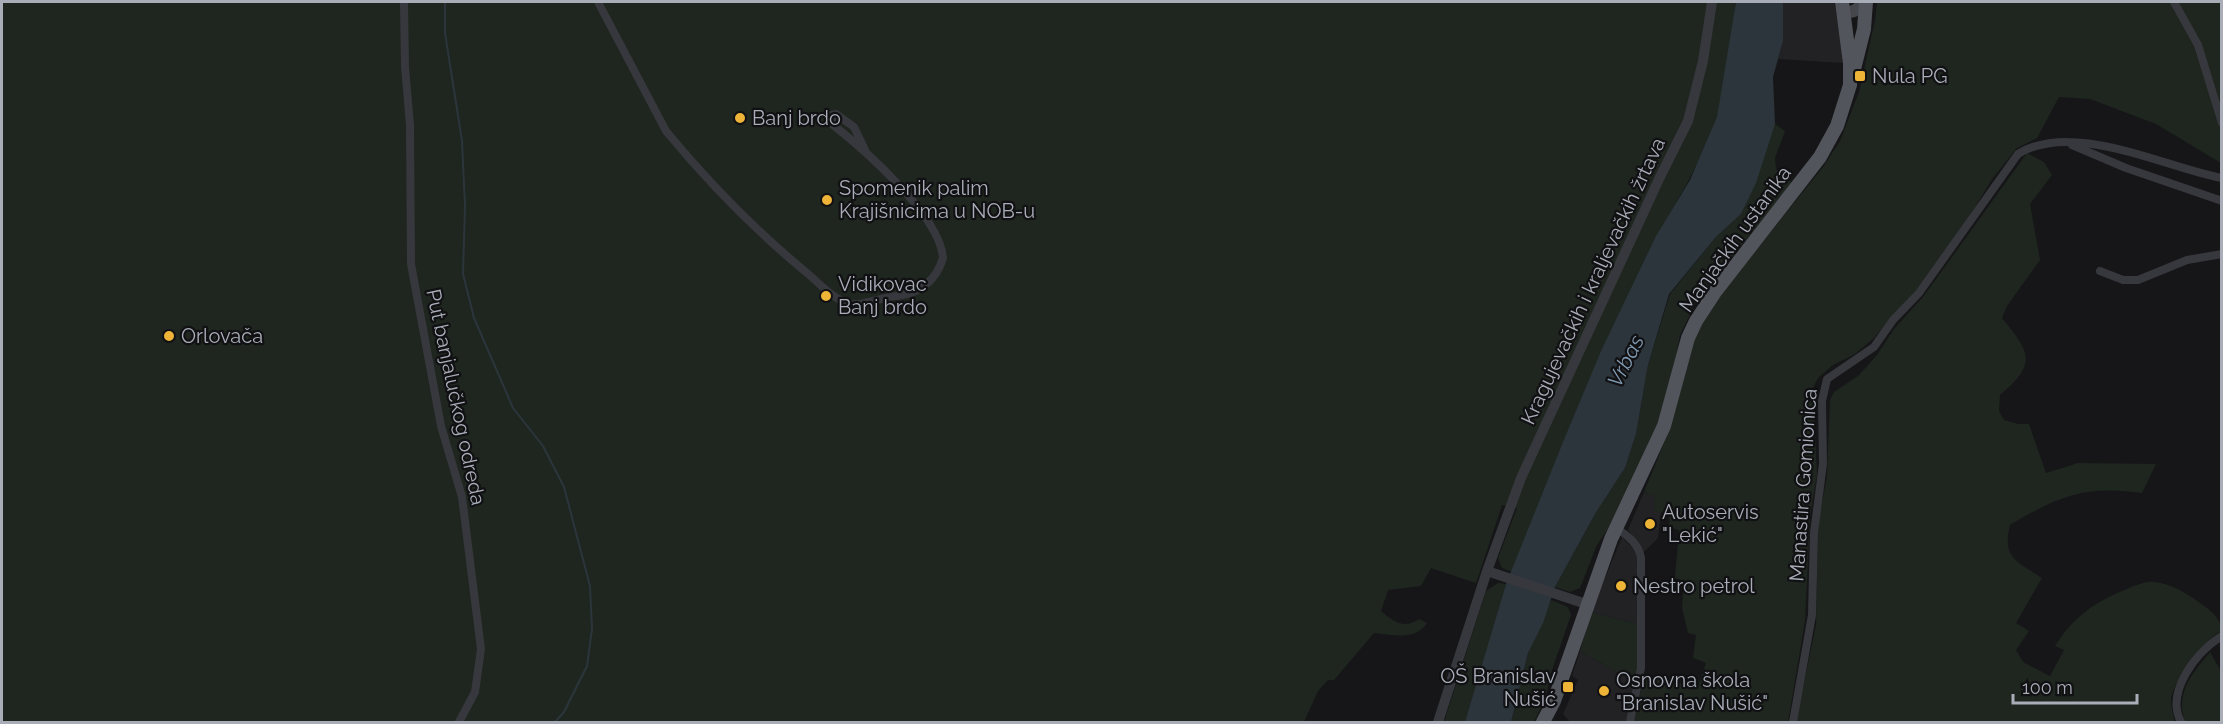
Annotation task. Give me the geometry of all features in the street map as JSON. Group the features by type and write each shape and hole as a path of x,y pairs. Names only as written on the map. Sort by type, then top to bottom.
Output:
{"main road":[{"path":"1843,7 1854,11 1866,2"},
{"path":"1850,86 1864,29 1866,2"},
{"name":"Manjačkih ustanika","path":"1544,723 1554,701 1586,604 1616,528 1664,426 1688,338 1696,321 1715,292 1820,157 1837,126 1850,86 1850,63 1843,7"}],"street":[{"name":"Put banjalučkog odreda","path":"404,2 405,67 410,125 411,264 441,426 462,497 481,649 475,692 459,723"},
{"path":"598,2 666,130 680,148 775,247 828,291 852,304 904,295 924,288 934,277 943,258 936,237 920,213 865,150"},
{"name":"Kragujevačkih i kraljevačkih žrtava","path":"1438,723 1487,571 1521,478 1688,121 1704,61 1712,2"},
{"path":"2174,2 2198,45 2222,123"},
{"path":"2064,141 2100,146 2222,178"},
{"path":"2064,141 2126,168 2222,201"},
{"name":"Manastira Gomionica","path":"1793,723 1812,615 1814,533 1823,464 1822,401 1827,379 1874,347 1893,320 1919,293 2018,154 2039,143 2064,141"},
{"path":"2100,271 2123,280 2138,280 2187,260 2222,254"},
{"path":"1616,528 1628,536 1639,550 1641,558 1641,668 1630,723"},
{"path":"1487,571 1586,604"},
{"path":"2181,723 2177,715 2176,703 2180,683 2194,663 2222,636"}],"shaded area":[{"path":"2,2 1736,2 1724,89 1710,138 1642,267 1575,419 1512,572 1502,568 1498,558 1517,508 1502,505 1476,583 1431,568 1421,586 1388,590 1381,611 1399,623 1408,624 1419,619 1427,623 1422,629 1410,635 1374,633 1334,680 1328,680 1318,691 1304,722 2,722"},
{"path":"1783,2 1834,2 1842,42 1843,63 1778,59 1783,41"},
{"path":"1877,2 2221,2 2221,163 2156,124 2090,99 2059,97 2037,138 2017,148 1992,179 1945,257 1874,338 1855,354 1833,365 1818,378 1813,388 1817,475 1810,517 1805,621 1788,722 1634,722 1644,676 1698,687 1706,663 1693,658 1696,635 1688,633 1682,608 1684,581 1675,578 1679,530 1669,527 1670,514 1654,511 1655,496 1644,492 1669,431 1694,336 1718,297 1823,167 1840,141 1859,92"},
{"path":"1775,124 1785,131 1775,158 1776,169 1792,183 1696,302 1680,335 1665,413 1616,517 1597,545 1580,588 1570,592 1555,587 1595,514 1625,468 1636,434 1648,365 1670,294 1716,237 1741,214"},
{"path":"2027,153 2044,162 2052,175 2030,204 2040,260 2007,306 2002,318 2019,340 2026,358 2020,375 2000,395 1999,411 2004,420 2029,424 2046,473 2078,463 2156,464 2142,493 2104,491 2073,495 2043,507 2010,525 2008,545 2013,558 2042,578 2016,623 2029,631 2016,650 2023,662 2050,676 2064,650 2055,646 2078,618 2105,599 2137,585 2151,582 2172,587 2208,609 2215,615 2221,631 2199,651 2173,691 2171,699 2175,722 1796,722 1816,625 1818,524 1827,477 1830,400 1834,392 1859,375 1877,355 1894,329 1923,297"},
{"path":"1644,492 1656,496 1654,511 1661,512 1658,538 1644,552 1628,530"},
{"path":"1622,537 1638,554 1638,624 1591,612"},
{"path":"1498,583 1506,584 1469,713 1465,722 1444,722 1486,591"},
{"path":"1551,600 1568,607 1571,615 1551,673 1545,700 1534,722 1511,722 1528,653"},
{"path":"1591,612 1638,624 1637,684 1580,651"},
{"name":"Osnovna škola \"Branislav Nušić\"","path":"1580,651 1637,684 1628,722 1570,722 1563,714 1578,680 1572,676"},
{"path":"2210,652 2221,671 2221,722 2185,722 2182,702 2187,684"}],"water":[{"name":"Vrbas","path":"1736,2 1783,2 1783,41 1773,77 1775,124 1756,183 1741,214 1716,237 1669,294 1648,365 1636,434 1625,468 1595,514 1555,587 1543,623 1528,653 1511,722 1465,722 1506,584 1563,442 1601,351 1656,236 1690,180 1717,117"}],"waterway":[{"path":"445,2 445,33 462,141 465,206 463,274 474,318 513,408 543,446 564,487 590,586 592,629 587,666 564,712 555,722"}],"place":[{"name":"Nula PG","path":"1860,76"},
{"name":"Banj brdo","path":"740,118"},
{"name":"Spomenik palim Krajišnicima u NOB-u","path":"827,200"},
{"name":"Vidikovac Banj brdo","path":"826,296"},
{"name":"Orlovača","path":"169,336"},
{"name":"Autoservis \"Lekić\"","path":"1650,524"},
{"name":"Nestro petrol","path":"1621,586"},
{"name":"OŠ Branislav Nušić","path":"1568,687"},
{"name":"Osnovna škola \"Branislav Nušić\"","path":"1604,691"}]}
